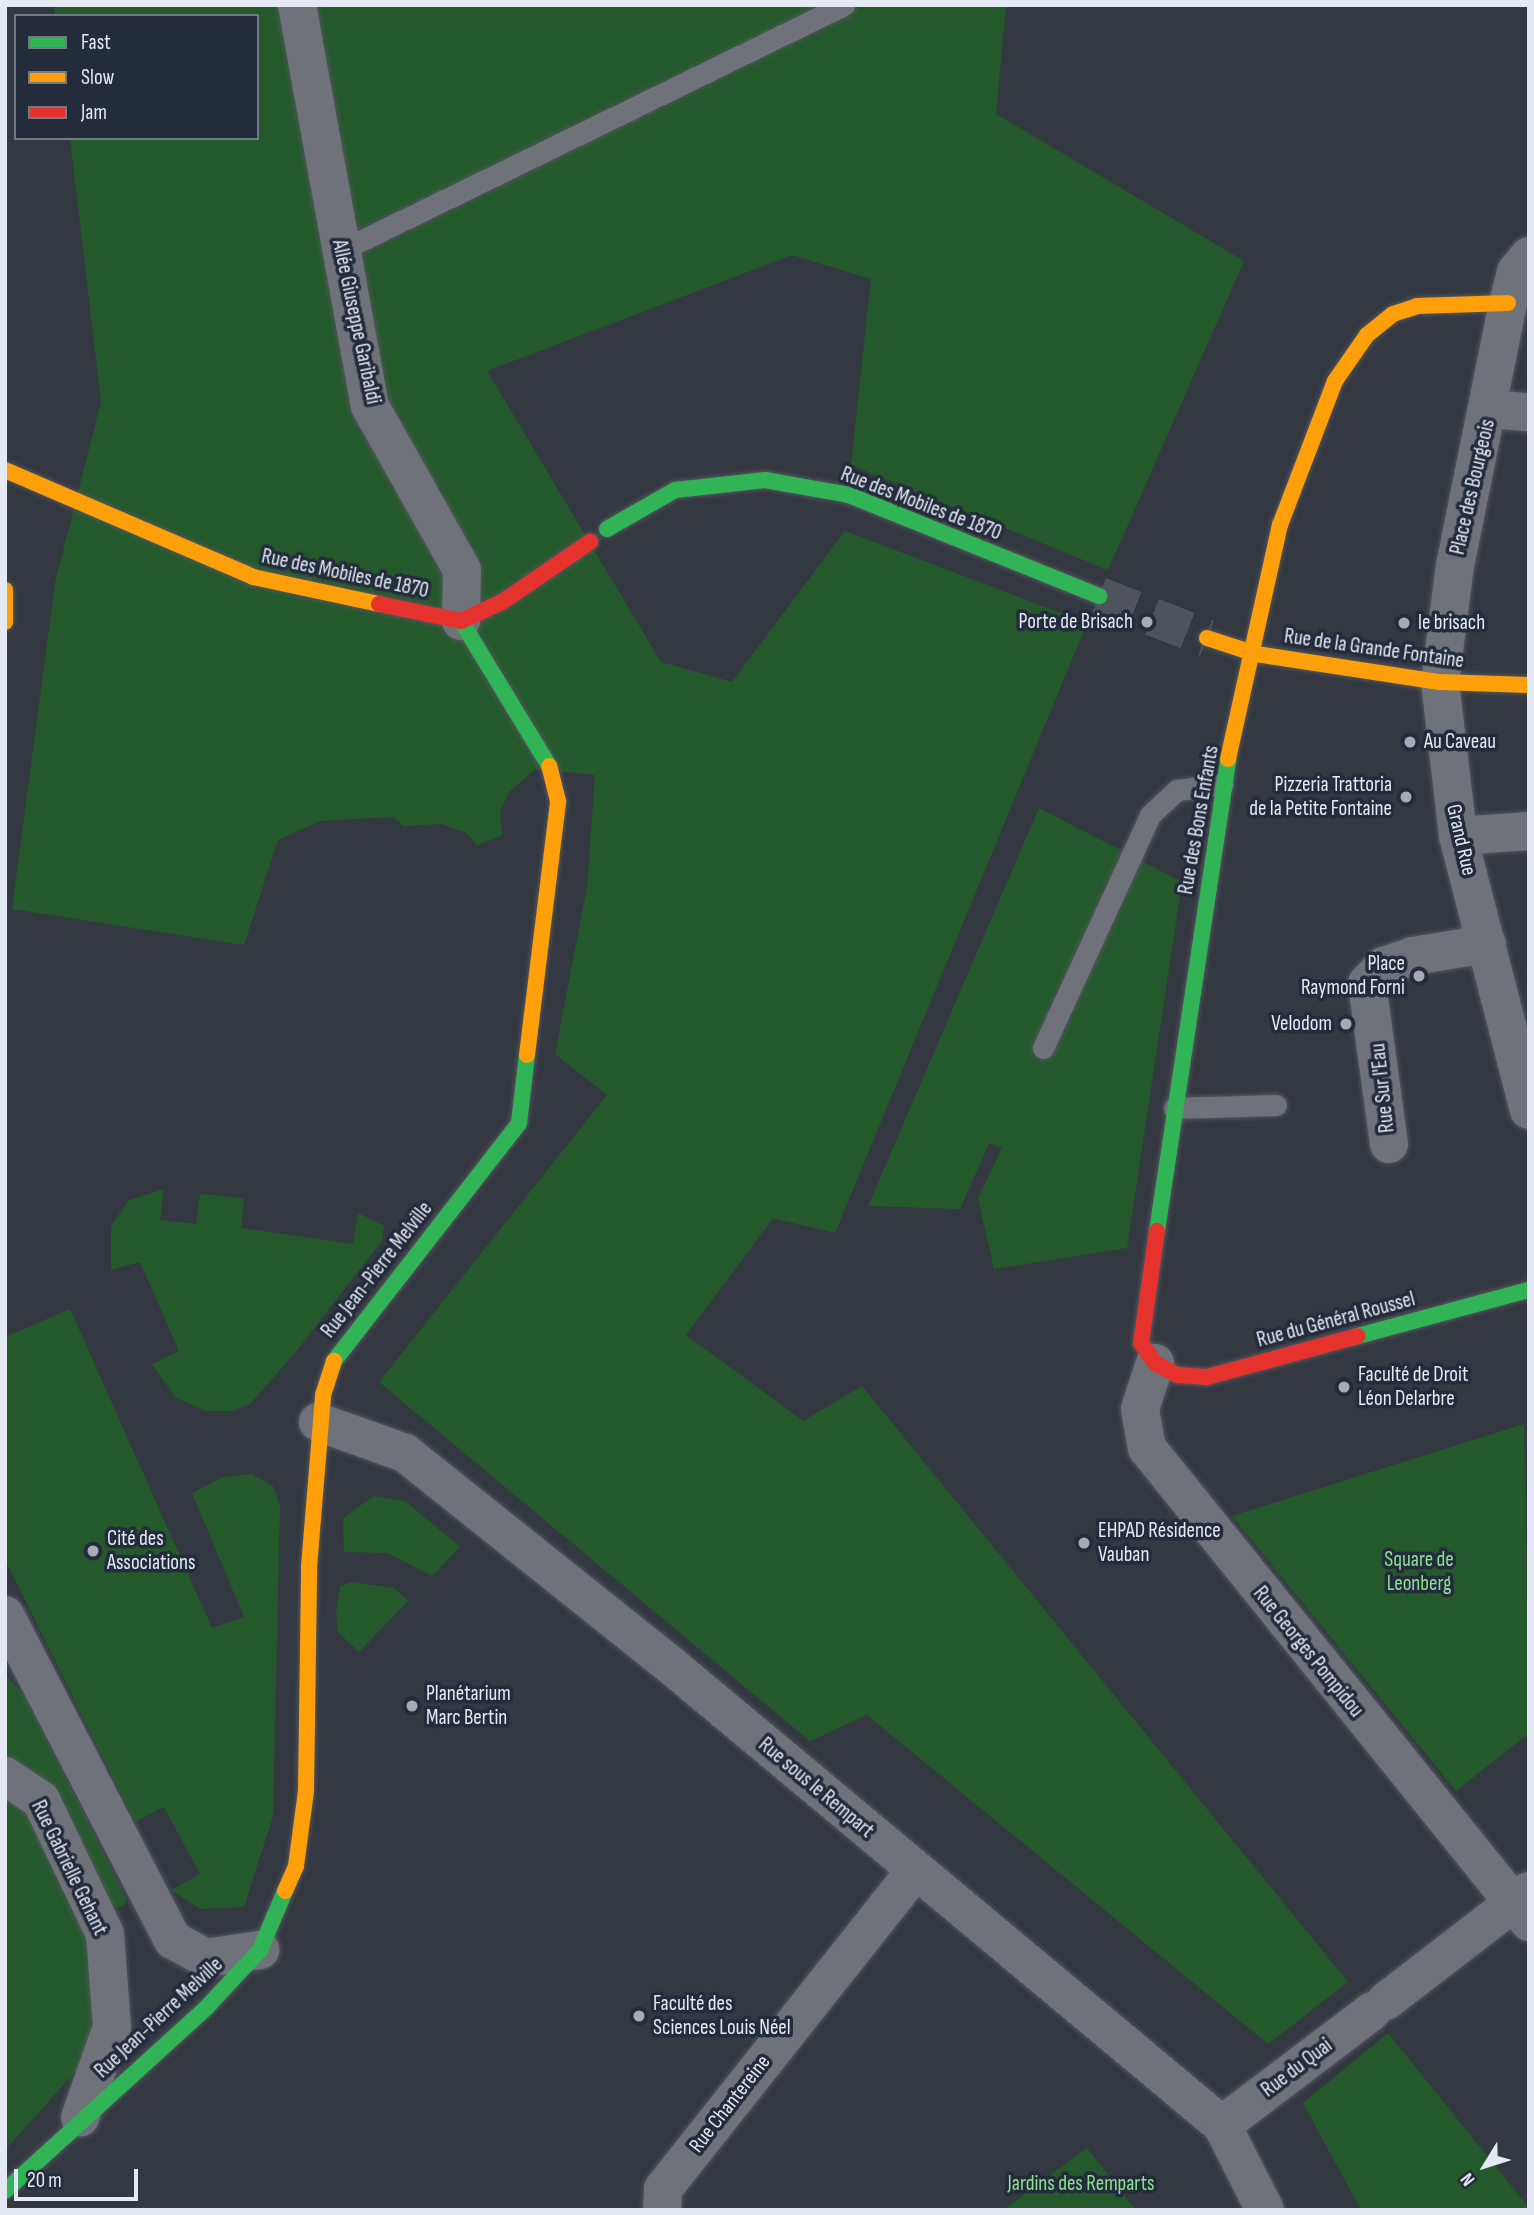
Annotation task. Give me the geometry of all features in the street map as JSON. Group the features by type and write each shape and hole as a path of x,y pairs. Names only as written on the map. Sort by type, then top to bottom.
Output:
{"street":[{"name":"Allée Giuseppe Garibaldi","path":"297,5 370,405 462,570 461,621"},
{"name":"Place des Bourgeois","path":"1455,565 1491,409 1508,303 1516,272 1529,256"},
{"name":"Rue des Bons Enfants","path":"1154,1363 1141,1343 1174,1108 1223,784 1256,654 1264,583 1280,525 1335,381 1350,354 1393,314 1417,306 1508,303"},
{"name":"Place des Bourgeois","path":"1491,409 1529,412"},
{"name":"Rue des Mobiles de 1870","path":"5,470 253,577 461,621"},
{"name":"Rue des Mobiles de 1870","path":"607,529 675,490 722,482 765,480 849,495 1099,596"},
{"path":"461,621 502,602 590,542"},
{"name":"Grand Rue","path":"1455,565 1440,682 1458,836 1529,1110"},
{"path":"5,590 5,622"},
{"name":"Rue Jean-Pierre Melville","path":"80,2118 207,2007 260,1950 296,1866 306,1791 309,1567 318,1422 337,1351 519,1123 558,801 546,756 461,621"},
{"path":"1207,638 1256,654"},
{"name":"Rue de la Grande Fontaine","path":"1256,654 1440,682 1529,685"},
{"path":"1458,836 1529,831"},
{"name":"Rue Sur l'Eau","path":"1389,1144 1377,1031 1367,984 1384,966 1487,944"},
{"name":"Rue du Général Roussel","path":"1154,1363 1177,1375 1208,1377 1529,1290"},
{"name":"Rue Georges Pompidou","path":"1154,1363 1140,1409 1153,1458 1524,1905"},
{"name":"Rue sous le Rempart","path":"318,1422 405,1453 673,1667 914,1872 1222,2125 1265,2210"},
{"path":"5,1615 173,1940 205,1958 260,1950"},
{"name":"Rue Gabrielle Gehant","path":"5,1776 41,1800 105,1934 111,2027 80,2118 5,2191"},
{"name":"Rue Chantereine","path":"662,2210 663,2189 914,1872"},
{"name":"Rue du Quai","path":"1222,2125 1379,2006 1524,1905"}],"lane":[{"path":"340,251 844,5"},
{"path":"1043,1048 1150,815 1177,790 1223,784"},
{"path":"1174,1108 1276,1104"}],"green space":[{"path":"54,5 1006,5 996,114 1244,261 1108,570 851,465 871,279 792,255 487,371 661,662 732,682 845,531 1087,623 835,1233 773,1218 686,1335 803,1421 862,1386 1348,1982 1268,2044 867,1715 810,1741 379,1382 607,1095 555,1054 587,887 595,775 535,769 509,792 500,812 502,835 477,845 465,832 441,824 403,826 394,817 320,821 278,840 244,945 12,909 55,583 101,402 70,140 259,140 259,14 55,14"},
{"path":"1039,808 1182,882 1127,1248 994,1269 978,1198 1002,1148 989,1143 960,1209 868,1206"},
{"path":"164,1189 160,1220 196,1224 200,1194 244,1198 241,1228 353,1244 358,1213 384,1226 382,1241 294,1354 250,1404 232,1411 206,1411 175,1397 152,1364 179,1351 140,1262 111,1270 111,1226 129,1200"},
{"path":"70,1309 212,1628 244,1617 192,1493 223,1477 252,1474 273,1486 280,1505 273,1816 244,1907 200,1909 171,1890 200,1874 164,1807 135,1822 5,1559 5,1337"},
{"name":"Square de Leonberg","path":"1524,1424 1529,1733 1456,1791 1232,1516"},
{"path":"374,1496 405,1501 460,1547 432,1576 388,1553 344,1552 343,1518"},
{"path":"351,1582 394,1588 408,1601 359,1652 338,1632 336,1615 340,1586"},
{"path":"5,1674 27,1699 127,1901 122,1907 113,1908 5,1757"},
{"path":"5,1794 31,1818 89,1940 95,1988 92,2026 77,2070 5,2150"},
{"path":"1388,2033 1529,2210 1361,2210 1303,2103"},
{"name":"Jardins des Remparts","path":"1087,2148 1136,2210 1003,2210"}],"tunnel":[{"path":"1099,596 1207,638"}],"traffic: fast":[{"path":"607,529 675,490 765,480 849,495 1099,596"},
{"path":"461,621 549,766"},
{"path":"1157,1231 1228,759"},
{"path":"334,1361 519,1123 527,1055"},
{"path":"1358,1336 1529,1290"},
{"path":"5,2191 207,2007 260,1950 285,1891"}],"traffic: slow":[{"path":"1228,759 1280,525 1335,381 1367,335 1393,314 1417,306 1508,303"},
{"path":"5,470 253,577 379,604"},
{"path":"5,590 5,622"},
{"path":"1207,638 1256,654 1440,682 1529,685"},
{"path":"527,1055 558,801 549,766"},
{"path":"285,1891 296,1866 306,1791 309,1567 323,1395 334,1361"}],"traffic: jam":[{"path":"379,604 461,621 502,602 590,542"},
{"path":"1157,1231 1141,1343 1155,1363 1177,1375 1207,1377 1358,1336"}],"place":[{"name":"Porte de Brisach","path":"1147,622"},
{"name":"le brisach","path":"1404,623"},
{"name":"Au Caveau","path":"1410,742"},
{"name":"Pizzeria Trattoria de la Petite Fontaine","path":"1406,797"},
{"name":"Place Raymond Forni","path":"1419,976"},
{"name":"Velodom","path":"1346,1024"},
{"name":"Faculté de Droit Léon Delarbre","path":"1344,1387"},
{"name":"EHPAD Résidence Vauban","path":"1084,1543"},
{"name":"Cité des Associations","path":"93,1551"},
{"name":"Planétarium Marc Bertin","path":"412,1706"},
{"name":"Faculté des Sciences Louis Néel","path":"639,2016"}]}
